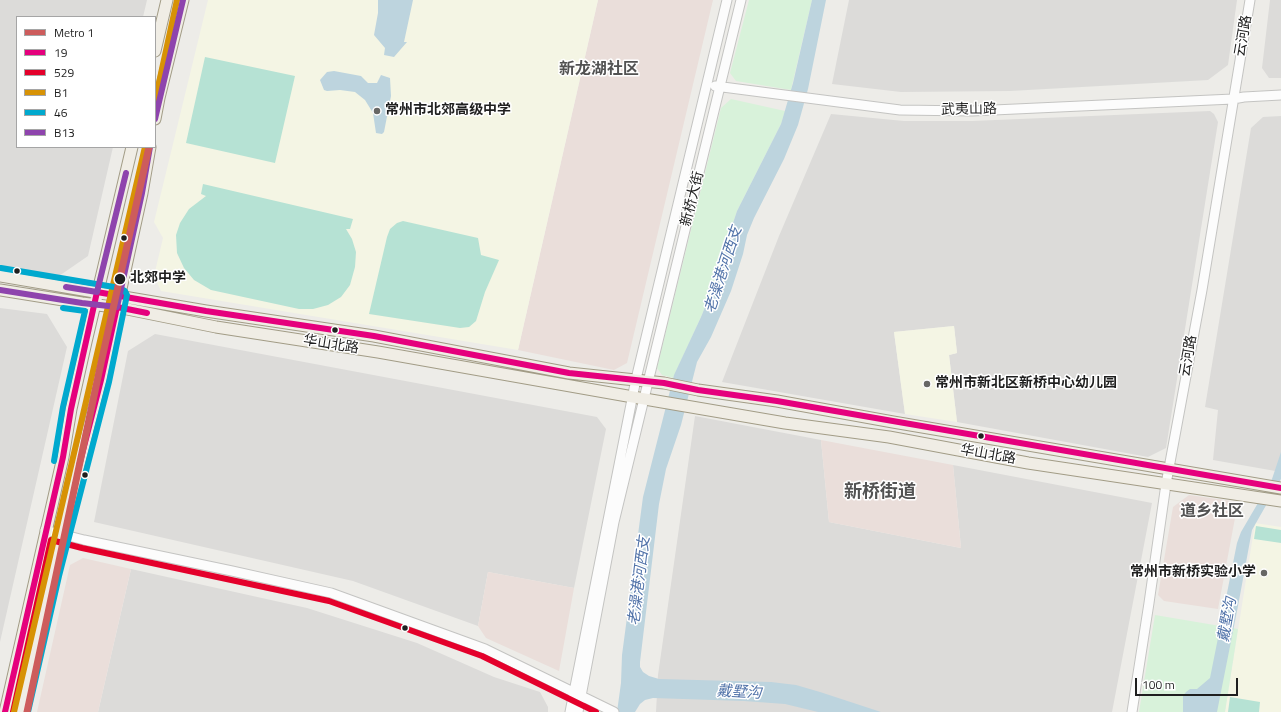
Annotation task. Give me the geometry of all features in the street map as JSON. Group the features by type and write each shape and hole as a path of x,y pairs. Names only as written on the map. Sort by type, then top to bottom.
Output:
{"main road":[{"path":"156,47 167,0"},
{"path":"156,114 183,0"},
{"path":"5,712 45,530 63,457 71,409 94,304 132,148"},
{"path":"20,712 61,535 101,380 142,193 150,148"},
{"name":"华山北路","path":"0,276 206,311 374,336 569,373 636,379 698,390 777,401 1281,488"},
{"name":"华山北路","path":"0,290 117,307 216,327 378,352 645,399 889,437 1028,462 1281,501"}],"street":[{"name":"新桥大街","path":"578,694 636,379 727,0"},
{"name":"新桥大街","path":"578,694 614,522 741,0"},
{"name":"云河路","path":"1132,712 1168,469 1202,290 1250,0"},
{"name":"武夷山路","path":"707,85 900,110 964,111 1233,99 1281,95"},
{"name":"武夷山路","path":"1233,99 1243,103 1281,101"},
{"path":"45,530 61,535 331,593 485,649 613,712"},
{"path":"570,712 578,694"},
{"path":"578,694 578,712"}],"shaded area":[{"path":"0,0 147,0 143,16 16,16 16,148 113,148 88,256 59,276 0,266"},
{"name":"常州市北郊高级中学","path":"208,0 598,0 518,350 161,291 154,276 163,238 154,222"},
{"path":"598,0 713,0 627,363 614,370 518,350"},
{"path":"849,0 1237,0 1228,65 1208,80 1010,91 901,92 832,84"},
{"path":"1270,0 1281,0 1281,78 1269,78 1262,68"},
{"path":"1210,111 1214,114 1218,122 1166,448 1148,457 957,422 949,355 957,353 954,326 894,332 905,414 722,382 779,236 831,114 904,121 972,121"},
{"path":"1281,116 1281,472 1213,460 1218,410 1205,407 1251,128 1263,117"},
{"path":"0,308 47,314 67,347 0,642"},
{"name":"常州市新北区新桥中心幼儿园","path":"954,326 957,353 949,355 957,422 905,414 894,332"},
{"path":"155,334 597,417 606,429 574,588 488,572 478,626 353,581 94,522 128,351"},
{"path":"695,416 821,440 829,522 961,548 953,465 1152,503 1112,712 656,712 658,675"},
{"path":"821,440 953,465 961,548 829,522"},
{"path":"1189,495 1238,502 1218,609 1164,601 1158,595 1173,507"},
{"name":"常州市新桥实验小学","path":"1255,523 1281,527 1281,712 1225,712"},
{"path":"83,558 131,569 98,712 37,712 70,565"},
{"path":"131,569 307,608 417,643 494,677 540,692 548,707 548,712 98,712"},
{"path":"488,572 574,588 559,671 486,638 478,626"}],"green space":[{"path":"749,0 812,0 791,90 736,81 730,73"},
{"path":"205,57 295,76 275,163 186,143"},
{"path":"731,99 785,111 781,124 737,211 729,235 722,265 701,317 673,378 662,375 657,368 721,108"},
{"path":"203,184 353,219 350,229 346,229 352,239 356,252 355,267 350,285 341,297 328,305 313,309 299,309 211,290 194,280 184,268 177,253 176,235 180,223 189,209 206,196 201,194"},
{"path":"403,221 478,238 481,255 499,260 485,292 476,321 469,327 460,328 369,314 387,237 390,229 397,223"},
{"path":"1256,526 1281,530 1281,543 1254,539"},
{"path":"1155,615 1238,629 1225,712 1139,712"},
{"path":"1230,697 1260,702 1259,712 1228,712"}],"water":[{"path":"378,0 413,0 404,42 407,42 394,57 384,55 385,48 374,35 378,13"},
{"path":"812,0 826,0 808,89 798,125 784,159 754,218 747,235 743,254 731,291 711,337 697,362 681,425 666,469 659,504 640,667 643,672 649,676 659,679 771,682 796,685 881,712 818,712 785,704 653,698 645,700 640,704 635,712 617,712 621,683 622,655 643,497 674,375 701,317 722,265 729,235 737,211 781,124 793,83"},
{"path":"334,71 361,76 368,83 377,83 381,75 390,78 391,96 384,132 382,134 376,133 373,113 365,100 355,92 324,90 320,80 327,72"},
{"name":"戴墅沟","path":"1281,452 1281,479 1252,530 1217,712 1183,712 1183,696 1186,692 1190,689 1197,689 1210,678 1237,543 1241,532 1272,479"}],"metro line":[{"name":"1","path":"27,712 101,363 149,148"}],"transit line":[{"name":"B1","path":"156,96 177,0"},
{"name":"B13","path":"156,115 183,0"},
{"name":"B1","path":"14,712 145,148"},
{"name":"B13","path":"0,290 117,307 142,193 150,148"},
{"name":"B13","path":"66,287 97,292 126,173"},
{"name":"46","path":"1,268 120,288 125,291 127,295 109,382 59,576 28,712"},
{"name":"19","path":"5,712 63,457 71,409 97,292 206,311 374,336 569,373 664,383 698,390 777,401 1281,488"},
{"name":"19","path":"79,466 101,380 117,307 147,313"},
{"name":"46","path":"54,461 63,407 85,311 63,308"},
{"name":"529","path":"13,712 51,540 329,601 482,656 596,712"}],"place":[{"name":"常州市北郊高级中学","path":"377,111"},
{"name":"北郊中学","path":"120,279"},
{"name":"常州市新北区新桥中心幼儿园","path":"927,384"},
{"name":"常州市新桥实验小学","path":"1264,573"}],"district":[{"name":"新龙湖社区","path":"599,70"},
{"name":"新桥街道","path":"880,493"},
{"name":"道乡社区","path":"1212,512"}],"water label":[{"name":"老澡港河西支","path":"724,270"},
{"name":"老澡港河西支","path":"640,581"}]}
